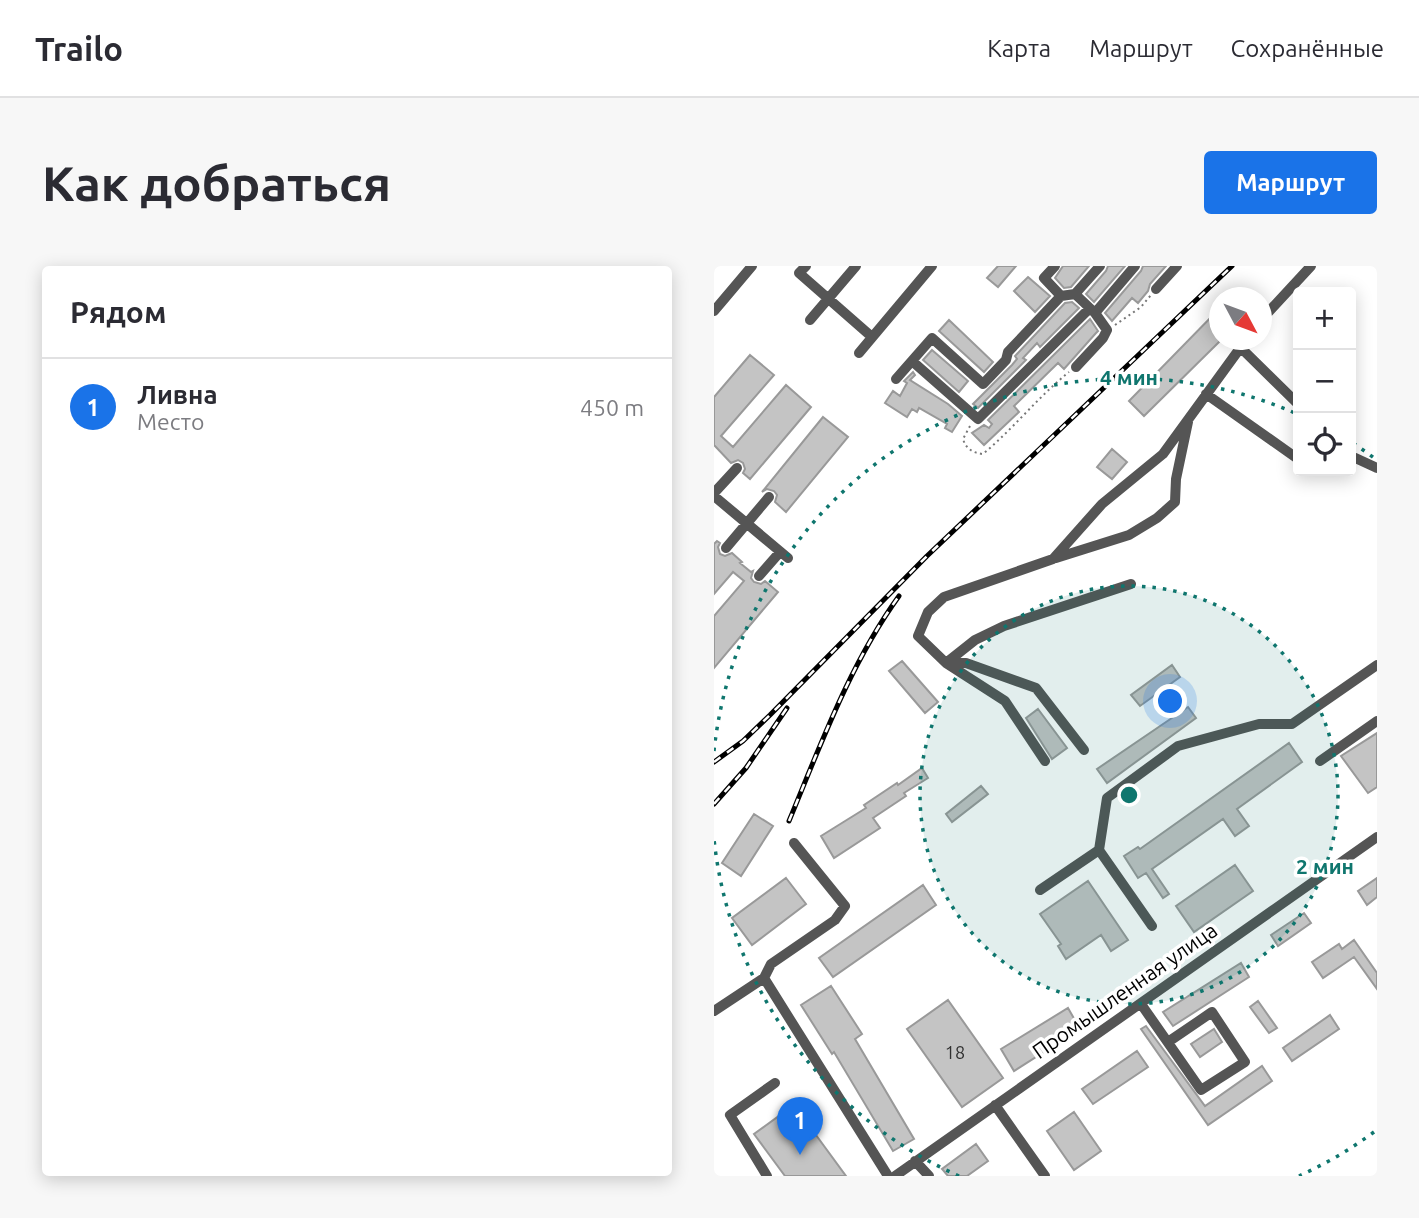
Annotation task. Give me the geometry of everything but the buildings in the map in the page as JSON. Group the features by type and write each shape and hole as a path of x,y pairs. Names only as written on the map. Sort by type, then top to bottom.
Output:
{"street":[{"path":"806,266 799,273 872,337"},
{"path":"810,320 856,266"},
{"path":"859,353 932,266"},
{"path":"1055,266 1044,278 1061,296"},
{"path":"896,379 932,338 983,384 1006,360 1007,352 1061,296 1075,294 1100,266"},
{"path":"912,361 978,419 1092,311 1135,266"},
{"path":"1156,289 1177,266"},
{"path":"1272,308 1311,266"},
{"path":"714,311 746,268"},
{"path":"1075,294 1107,330 1076,367"},
{"path":"1053,559 1102,504 1163,454 1238,350"},
{"path":"1249,350 1293,398"},
{"path":"1206,394 1293,455"},
{"path":"1045,761 1004,701 946,663 918,636 928,612 944,597 1129,535 1157,518 1175,502 1176,479 1189,418"},
{"path":"1356,458 1377,468"},
{"path":"737,468 714,494 784,555 759,576"},
{"path":"726,548 769,498"},
{"path":"946,663 975,640 1004,626 1131,584"},
{"path":"946,663 966,663 1036,688 1084,750"},
{"path":"1152,926 1099,850 1107,798 1178,746 1259,724 1292,724 1377,665"},
{"path":"1320,761 1377,721"},
{"name":"Промышленная улица","path":"895,1176 1377,837"},
{"path":"714,1011 764,978 771,964 835,920 845,906 794,843"},
{"path":"1040,891 1099,850"},
{"path":"764,978 888,1176"},
{"path":"1141,1004 1201,1090 1245,1062 1212,1012 1168,1042"},
{"path":"767,1176 730,1115 775,1083"},
{"path":"995,1105 1045,1176"},
{"path":"915,1161 929,1176"}],"path":[{"path":"1107,330 1140,307 1156,289"},
{"path":"978,419 970,426 963,439 965,446 983,454 1025,416 1040,395 1076,367"}],"railway":[{"path":"714,762 743,741 927,556 1232,266"},
{"path":"789,821 851,677 899,596"},
{"path":"714,804 746,768 787,708"}],"place":[{"name":"Ливна","path":"800,1155"}]}
